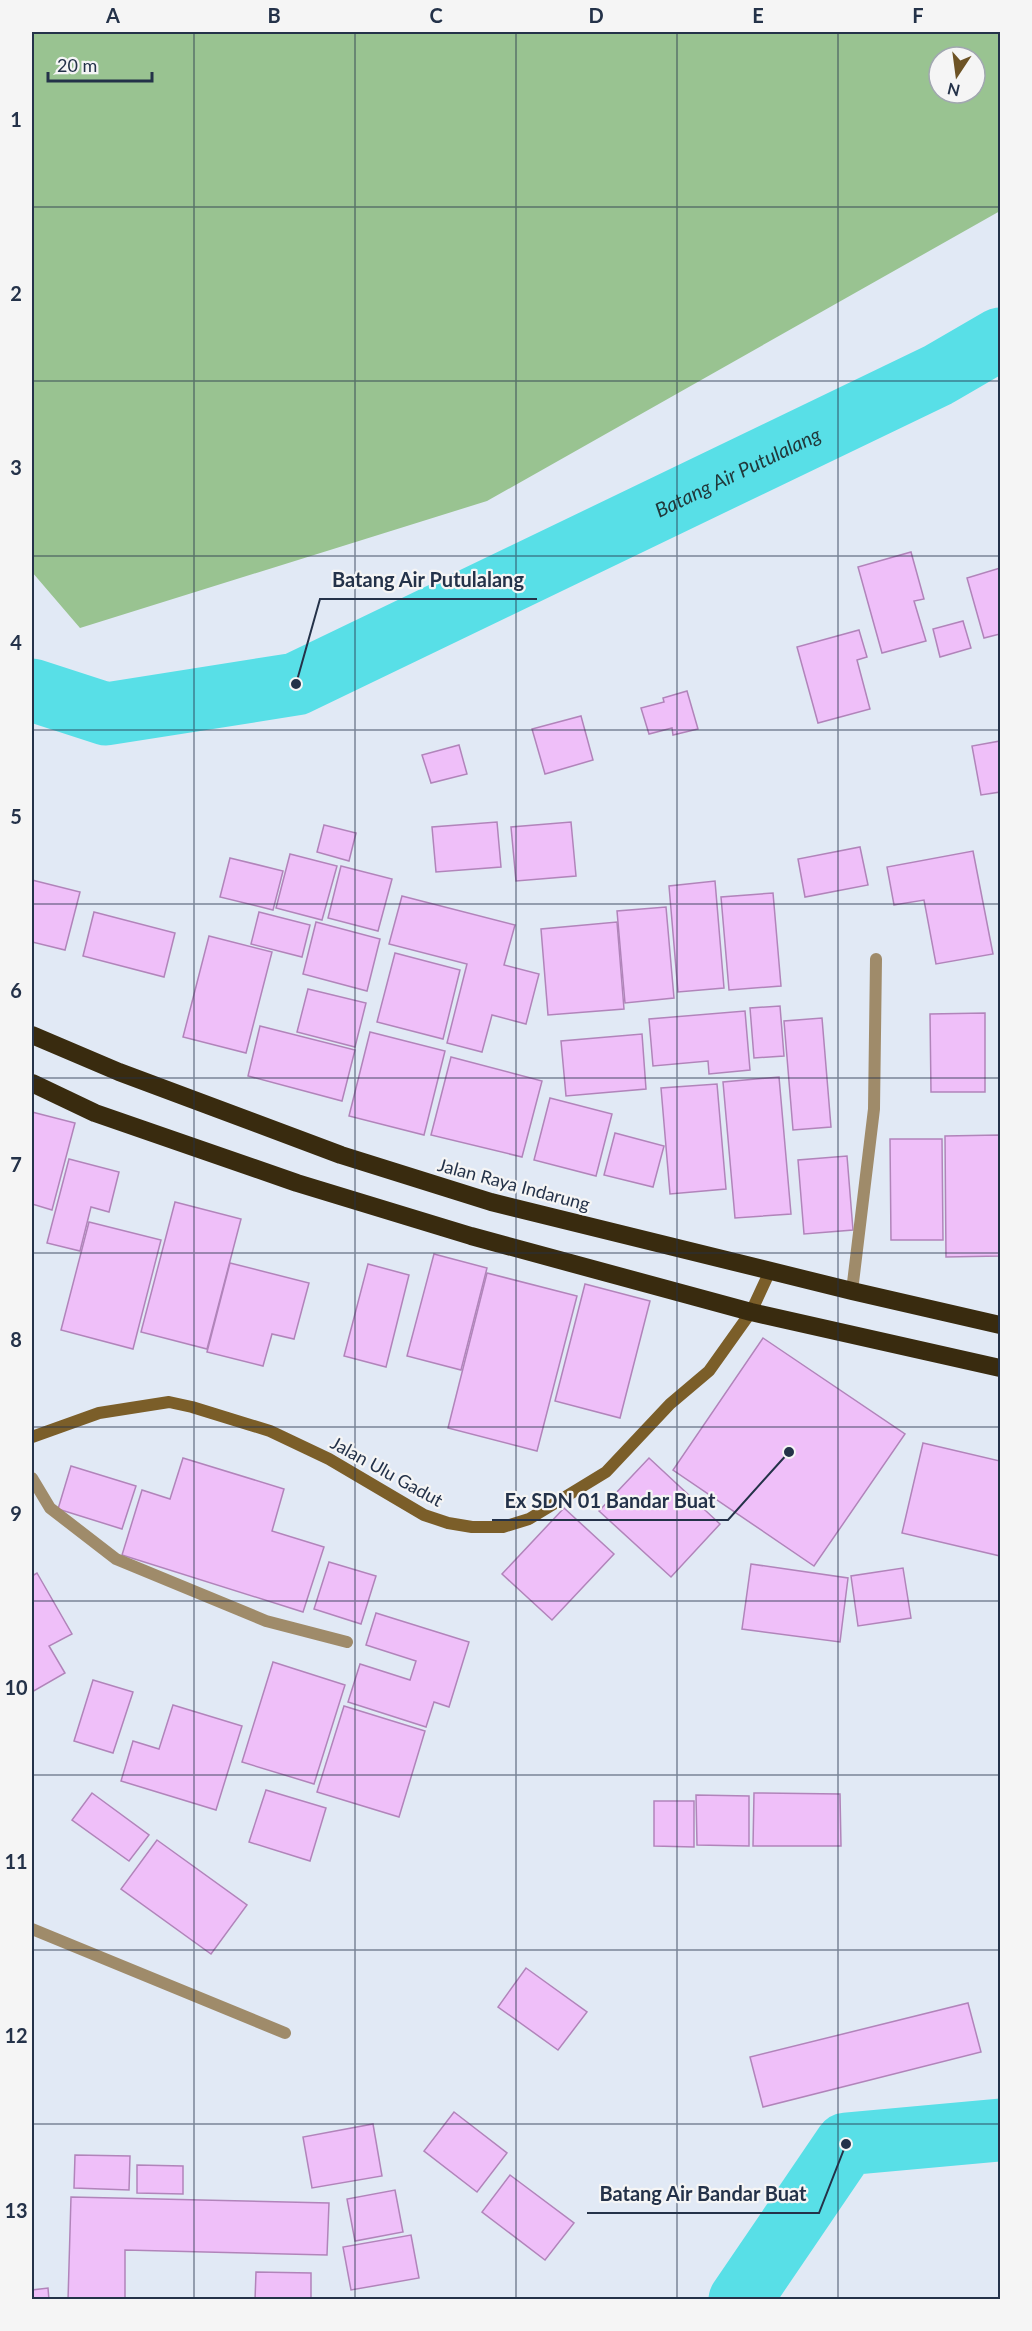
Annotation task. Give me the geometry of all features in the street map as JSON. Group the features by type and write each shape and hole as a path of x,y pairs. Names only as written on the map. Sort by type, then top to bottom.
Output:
{"highway":[{"name":"Jalan Raya Indarung","path":"32,1035 119,1072 341,1155 491,1202 1000,1325"},
{"path":"32,1083 95,1113 297,1184 471,1236 751,1312 1000,1368"}],"street":[{"path":"852,1291 874,1109 876,959"},
{"name":"Jalan Ulu Gadut","path":"32,1437 99,1413 170,1402 270,1431 329,1459 424,1515 448,1523 472,1527 502,1527 529,1519 606,1472 670,1404 709,1371 751,1312 770,1271"},
{"path":"32,1478 50,1508 116,1558 266,1621 347,1642"},
{"path":"32,1929 285,2033"}],"green space":[{"path":"32,32 1000,32 1000,211 487,501 80,628 32,572"}],"building":[{"path":"911,552 924,599 914,601 926,641 882,653 858,567"},
{"path":"1000,568 1000,634 984,638 967,578"},
{"path":"963,621 971,648 940,657 933,629"},
{"path":"859,630 867,657 857,660 870,709 818,723 797,647"},
{"path":"687,691 698,729 673,735 672,728 649,734 641,708 664,702 663,698"},
{"path":"581,716 593,760 545,774 532,729"},
{"path":"1000,741 1000,792 981,795 972,746"},
{"path":"459,745 467,774 431,783 422,755"},
{"path":"497,822 501,867 436,872 432,827"},
{"path":"571,822 576,876 516,881 511,827"},
{"path":"324,825 356,833 349,861 317,852"},
{"path":"860,847 868,885 805,897 798,859"},
{"path":"973,851 993,954 936,964 924,900 894,905 887,867"},
{"path":"290,854 337,866 322,920 276,908"},
{"path":"230,858 283,871 273,910 220,897"},
{"path":"341,866 392,879 378,931 328,918"},
{"path":"32,880 80,892 65,950 32,942"},
{"path":"715,881 724,988 678,992 669,886"},
{"path":"773,893 781,986 729,990 721,897"},
{"path":"402,896 515,925 504,965 539,974 526,1024 492,1015 482,1052 447,1043 467,964 389,944"},
{"path":"666,907 674,998 625,1003 617,911"},
{"path":"94,912 175,933 164,977 83,956"},
{"path":"259,912 310,925 302,957 251,944"},
{"path":"316,922 380,939 367,991 303,974"},
{"path":"617,922 624,1009 548,1015 541,929"},
{"path":"209,936 272,952 246,1053 183,1037"},
{"path":"395,953 460,970 443,1039 377,1022"},
{"path":"308,989 366,1003 355,1047 297,1032"},
{"path":"780,1006 784,1056 754,1058 750,1008"},
{"path":"745,1011 750,1070 709,1074 708,1061 653,1066 649,1019"},
{"path":"985,1013 985,1092 931,1092 930,1014"},
{"path":"822,1018 831,1127 793,1130 784,1021"},
{"path":"260,1026 355,1050 342,1101 248,1076"},
{"path":"370,1032 445,1051 424,1135 349,1116"},
{"path":"642,1034 646,1089 566,1096 561,1041"},
{"path":"451,1057 542,1081 522,1157 431,1135"},
{"path":"779,1077 791,1214 735,1218 723,1082"},
{"path":"717,1084 726,1189 670,1194 661,1088"},
{"path":"550,1098 612,1114 596,1176 534,1160"},
{"path":"32,1112 75,1123 52,1210 32,1204"},
{"path":"615,1133 664,1146 653,1187 604,1175"},
{"path":"999,1135 1000,1256 946,1257 945,1136"},
{"path":"890,1139 942,1139 943,1240 891,1240"},
{"path":"847,1156 853,1230 804,1234 798,1160"},
{"path":"69,1159 119,1172 109,1212 91,1207 80,1251 47,1243"},
{"path":"175,1202 241,1219 207,1349 141,1332"},
{"path":"89,1222 161,1240 133,1349 61,1330"},
{"path":"434,1254 487,1268 461,1370 407,1356"},
{"path":"230,1263 309,1283 294,1339 272,1334 263,1366 207,1352"},
{"path":"368,1264 409,1275 386,1367 344,1356"},
{"path":"487,1273 577,1296 537,1451 448,1428"},
{"path":"585,1284 650,1301 620,1418 555,1401"},
{"path":"763,1338 905,1434 814,1566 673,1470"},
{"path":"923,1443 1000,1461 1000,1556 902,1533"},
{"path":"183,1458 284,1489 272,1531 324,1547 303,1612 122,1555 142,1490 170,1499"},
{"path":"649,1458 720,1524 671,1577 599,1511"},
{"path":"71,1466 136,1486 122,1529 58,1509"},
{"path":"564,1508 614,1554 552,1620 502,1574"},
{"path":"329,1562 376,1576 361,1624 314,1609"},
{"path":"751,1564 848,1578 840,1642 742,1629"},
{"path":"903,1568 911,1618 858,1626 851,1576"},
{"path":"37,1573 72,1634 49,1646 65,1673 32,1692 32,1576"},
{"path":"376,1613 469,1642 449,1707 434,1702 426,1727 348,1702 360,1664 410,1680 416,1661 366,1645"},
{"path":"273,1662 345,1685 314,1784 242,1762"},
{"path":"93,1680 133,1692 113,1753 74,1741"},
{"path":"173,1705 242,1726 216,1810 121,1781 133,1741 159,1749"},
{"path":"344,1706 425,1731 399,1817 317,1792"},
{"path":"266,1790 326,1808 310,1861 249,1842"},
{"path":"92,1793 149,1835 129,1861 72,1820"},
{"path":"754,1793 840,1794 841,1846 753,1846"},
{"path":"696,1795 749,1796 749,1846 697,1845"},
{"path":"654,1801 694,1801 694,1847 654,1846"},
{"path":"157,1840 247,1905 211,1954 121,1889"},
{"path":"526,1968 587,2012 558,2050 498,2007"},
{"path":"968,2003 981,2052 763,2107 750,2057"},
{"path":"454,2112 507,2153 477,2192 424,2151"},
{"path":"373,2124 382,2176 312,2188 303,2137"},
{"path":"75,2155 130,2156 129,2190 74,2188"},
{"path":"137,2165 183,2166 183,2194 137,2193"},
{"path":"510,2175 574,2223 545,2260 482,2212"},
{"path":"395,2190 403,2232 355,2241 347,2199"},
{"path":"71,2197 329,2203 327,2255 125,2250 125,2300 68,2300"},
{"path":"411,2235 419,2278 351,2290 343,2247"},
{"path":"256,2272 311,2273 311,2300 255,2300"},
{"path":"48,2288 49,2300 32,2300 32,2290"}],"waterway":[{"name":"Batang Air Putulalang","path":"32,690 106,714 296,684 938,375 1000,339"},
{"path":"740,2300 846,2144 1000,2130"}],"place":[{"name":"Batang Air Putulalang","path":"296,684"},
{"name":"Ex SDN 01 Bandar Buat","path":"789,1452"},
{"name":"Batang Air Bandar Buat","path":"846,2144"}]}
